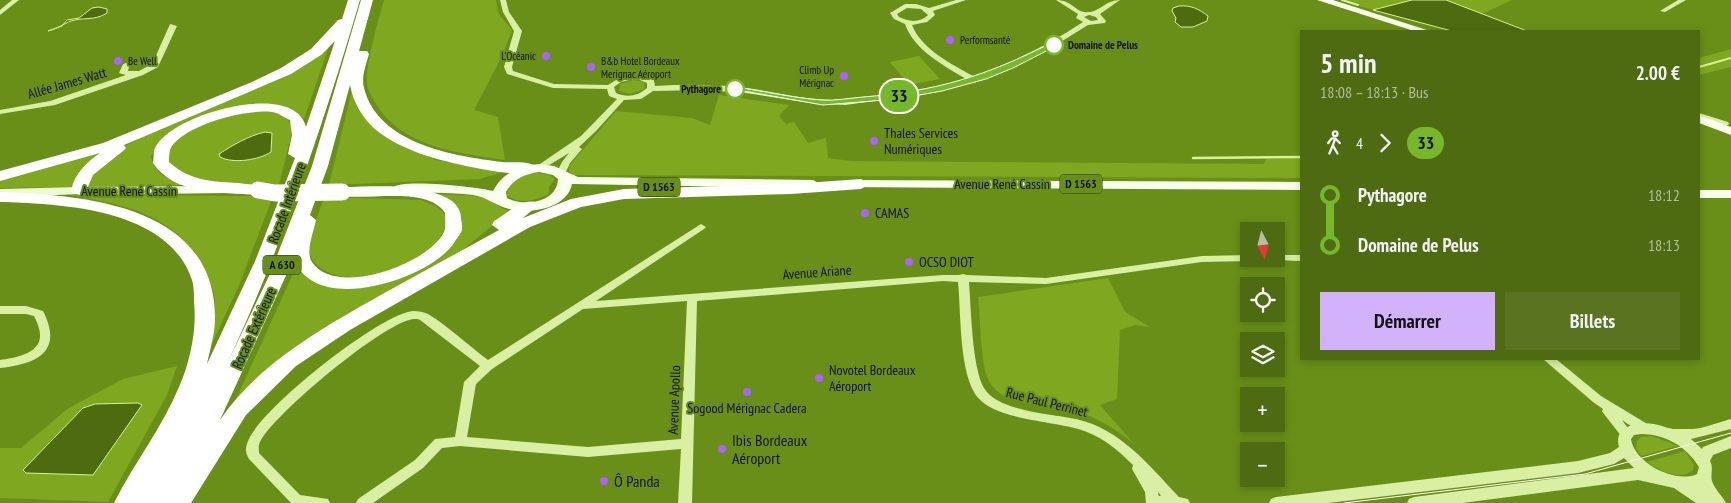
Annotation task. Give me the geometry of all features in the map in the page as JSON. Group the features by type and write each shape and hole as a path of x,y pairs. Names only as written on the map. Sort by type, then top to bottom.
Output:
{"highway":[{"path":"79,191 80,183 91,170 116,148 257,85 300,63 323,46 338,26 358,7 369,19 356,87 362,103 383,128 409,144 442,157 506,168 534,169"},
{"name":"Rocade Extérieure","path":"164,503 216,409 249,342 278,276 320,166 358,7"},
{"name":"Rocade Intérieure","path":"141,503 228,343 278,230 358,7"},
{"path":"0,176 46,166 108,146 257,85"},
{"path":"278,230 299,135 298,122 288,111 267,107 219,114 179,132 166,143 159,158 161,165 177,177 204,184 275,193 343,191 397,193 436,199 449,206 452,211 455,218 452,234 437,252 396,275 348,283 332,282 318,277 304,264 302,253 320,166"},
{"path":"179,503 235,415 262,385 289,361 343,325 508,231 542,215 577,203 610,196 649,192 763,190 861,184"},
{"path":"0,197 77,201 118,209 137,216 168,234 183,248 194,265 203,286 207,318 206,333 196,370 172,421 126,503"},
{"path":"447,267 509,217 529,206"}],"main road":[{"path":"1312,0 1410,30"},
{"path":"1322,0 1422,30"},
{"path":"1700,116 1729,127"},
{"path":"343,191 483,184 534,169"},
{"name":"Avenue René Cassin","path":"534,169 555,170 563,176 578,181 651,180 763,184"},
{"path":"500,197 500,186 512,176"},
{"path":"556,197 566,184 563,176"},
{"name":"Avenue René Cassin","path":"529,206 575,191 763,184 1300,186"},
{"path":"399,188 479,191 500,197 511,205 529,206"},
{"name":"Avenue René Cassin","path":"0,193 258,190"},
{"path":"1700,194 1731,194"}],"street":[{"path":"0,13 16,0"},
{"path":"503,0 506,12 518,31 508,67 510,72 553,86 610,87 617,81 635,77 650,82 651,88"},
{"path":"929,10 932,15 927,20 908,23 896,18 894,13 895,10 911,6 929,10 963,0"},
{"path":"1059,0 1083,14 1096,14 1101,17 1102,21 1086,22 1080,18 1083,14"},
{"path":"1096,14 1117,0"},
{"path":"1663,11 1683,0"},
{"path":"610,87 612,94 622,98 643,95 651,88 689,87 734,89 823,103 897,97 974,80 1010,67 1044,51 1086,22"},
{"path":"908,23 914,36 921,44 974,80"},
{"path":"140,73 126,74 122,71 126,66 140,61 150,61 155,65 173,26"},
{"name":"Allée James Watt","path":"0,112 52,104 140,73 155,65"},
{"path":"563,176 566,162 622,98"},
{"path":"534,169 555,160 584,140"},
{"path":"581,306 702,227"},
{"name":"Avenue Ariane","path":"460,442 470,382 488,366 581,306 963,277 1046,281 1202,259 1240,258"},
{"path":"1285,258 1300,258"},
{"name":"Rue Paul Perrinet","path":"963,277 973,370 980,392 991,402 1005,408 1074,423 1092,429 1114,442 1142,466 1178,502"},
{"name":"Avenue Apollo","path":"685,503 692,297"},
{"path":"0,310 34,311 39,314 46,338 44,346 35,353 13,363 0,364"},
{"path":"324,503 297,500 253,454 254,442 282,405 338,359 387,326 412,315 423,316 488,366"},
{"path":"1550,360 1597,399 1645,428 1672,434 1695,434 1731,424"},
{"path":"1597,399 1626,442 1635,461 1656,475 1678,483 1708,503"},
{"path":"1276,503 1578,467 1614,458 1626,442 1630,430 1645,428"},
{"path":"1672,434 1689,445 1703,460 1706,467 1704,478 1709,492 1719,503"},
{"path":"363,503 419,464 440,443 460,442 588,452 687,443"},
{"path":"1703,460 1708,451 1731,442"},
{"name":"Rue Paul Perrinet","path":"1129,456 1148,485 1154,503"},
{"path":"1414,503 1638,474 1656,475"},
{"path":"1678,483 1698,482 1704,478"},
{"path":"1154,503 1178,502"}],"shaded area":[{"path":"384,0 496,0 498,13 512,30 502,56 474,110 498,117 505,160 471,155 421,141 392,123 380,110 369,90 367,76 373,42"},
{"path":"1339,0 1412,0 1373,10"},
{"path":"1412,0 1446,0 1524,30 1448,30 1373,10"},
{"path":"1446,0 1512,0 1482,14"},
{"path":"1179,6 1198,9 1208,16 1207,21 1193,27 1181,27 1175,22 1176,18 1172,11 1173,8"},
{"path":"92,8 107,9 107,13 103,15 71,21 63,25 67,20 79,18"},
{"path":"330,43 304,119 297,113 278,106 257,105 227,109 202,120 158,146 151,156 153,163 160,173 169,179 187,185 89,187 87,180 123,147 253,89"},
{"path":"1731,49 1731,67 1700,75 1700,58"},
{"path":"919,56 940,79 909,85 890,62"},
{"path":"633,80 644,82 645,89 630,94 619,91 620,84"},
{"path":"352,90 409,149 436,160 507,171 479,179 329,185"},
{"path":"719,95 789,105 779,116 786,124 794,122 808,143 826,138 828,158 851,161 1264,164 1266,159 1300,158 1300,178 573,175 569,171 569,166 616,111 692,118 710,125"},
{"path":"254,111 277,113 286,118 293,128 279,185 208,182 182,175 173,169 167,159 171,147 189,130 215,120"},
{"path":"265,132 272,133 271,152 266,155 239,161 220,157 219,154 235,144"},
{"path":"112,147 79,174 71,187 0,188 0,178"},
{"path":"528,174 550,175 555,179 549,187 547,195 537,199 521,201 507,195 509,183"},
{"path":"437,194 482,196 510,211 454,257 233,406 297,265 308,278 322,285 341,287 367,286 456,237 462,220 458,207"},
{"path":"70,195 273,196 240,283 212,344 215,307 213,291 200,263 175,232 160,222 127,207"},
{"path":"324,197 421,200 436,206 444,213 444,229 435,245 418,258 397,269 373,275 350,277 329,273 314,262 310,256 309,249 312,232"},
{"path":"1108,278 1125,312 1150,327 1135,325 1120,330 1117,399 1100,405 1134,444 1106,424 1075,411 1025,403 1003,395 994,388 987,377 983,360 978,297"},
{"path":"177,366 167,395 108,502 0,498 0,448 21,448 67,409 123,379"},
{"path":"138,403 142,405 93,475 26,473 23,470 83,408 95,404"},
{"path":"1652,436 1678,446 1641,456 1636,448 1637,441 1641,437"},
{"path":"1685,451 1694,465 1693,470 1682,475 1670,474 1647,462"}],"waterway":[{"path":"1342,0 1358,5"},
{"path":"1700,67 1731,58"},
{"path":"1193,158 1300,157"}],"tram line":[{"path":"1344,503 1585,474 1731,433"}],"bus line":[{"name":"33","path":"735,89 823,103 897,97 983,77 1010,67 1054,45"}],"place":[{"name":"Performsanté","path":"950,40"},
{"name":"Domaine de Pelus","path":"1054,45"},
{"name":"L’Océanic","path":"546,56"},
{"name":"Be Well","path":"118,61"},
{"name":"B&b Hotel Bordeaux Merignac Aéroport","path":"591,67"},
{"name":"Climb Up Mérignac","path":"844,76"},
{"name":"Pythagore","path":"735,89"},
{"name":"Thales Services Numériques","path":"874,141"},
{"name":"CAMAS","path":"865,213"},
{"name":"OCSO DIOT","path":"909,262"},
{"name":"Novotel Bordeaux Aéroport","path":"819,378"},
{"name":"Sogood Mérignac Cadera","path":"747,392"},
{"name":"Ibis Bordeaux Aéroport","path":"722,449"},
{"name":"Ô Panda","path":"604,481"}]}
